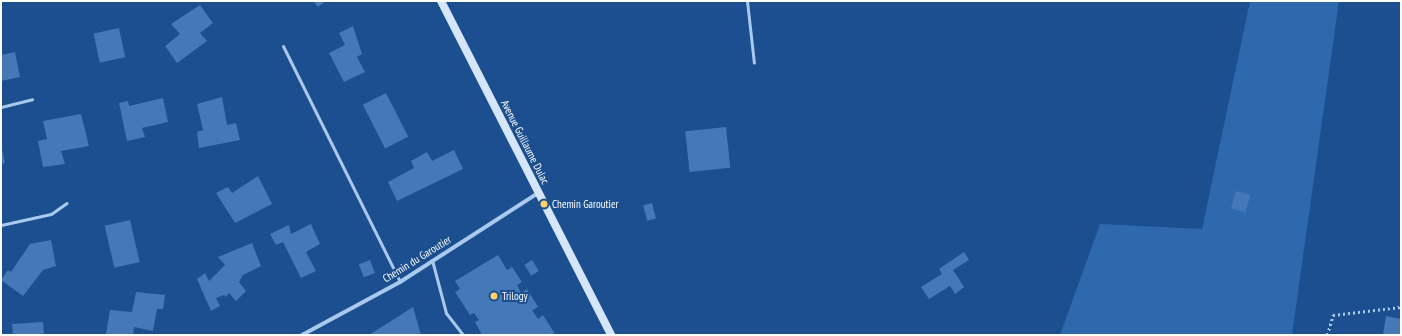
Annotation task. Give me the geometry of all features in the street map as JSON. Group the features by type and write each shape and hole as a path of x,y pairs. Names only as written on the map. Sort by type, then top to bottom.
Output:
{"main road":[{"name":"Avenue Guillaume Dulac","path":"441,1 610,335"}],"street":[{"name":"Chemin du Garoutier","path":"304,335 400,282 432,260 539,193"}],"lane":[{"path":"747,1 754,63"},
{"path":"283,46 400,282"},
{"path":"1,107 32,99"},
{"path":"1,225 51,214 67,203"},
{"path":"432,260 446,313 463,335"}],"path":[{"path":"1327,335 1333,315 1401,307"}],"shaded area":[{"path":"1250,1 1339,1 1292,335 1060,335 1100,224 1202,229"}],"building":[{"path":"313,1 326,1 318,7"},
{"path":"200,5 213,23 200,33 207,41 177,63 165,46 180,34 171,24"},
{"path":"353,26 362,54 357,57 365,72 344,82 329,53 345,45 339,33"},
{"path":"119,28 125,57 100,63 94,33"},
{"path":"15,52 20,77 1,81 1,55"},
{"path":"386,93 408,137 385,148 363,105"},
{"path":"222,97 227,125 236,123 240,140 199,148 197,132 203,130 197,104"},
{"path":"163,98 168,122 142,128 145,137 127,141 119,103 128,101 129,106"},
{"path":"81,114 89,146 61,151 65,164 43,167 38,141 47,139 43,121"},
{"path":"726,127 730,168 690,172 685,131"},
{"path":"1,145 5,163 1,164"},
{"path":"454,150 463,169 397,201 388,182 414,168 411,161 427,152 432,161"},
{"path":"258,176 272,204 235,223 216,193 228,187 232,193"},
{"path":"1236,191 1250,195 1245,212 1231,208"},
{"path":"652,203 656,219 647,221 643,205"},
{"path":"130,220 140,262 114,268 105,226"},
{"path":"311,224 320,244 306,252 316,271 301,278 283,242 276,245 270,234 289,225 291,234"},
{"path":"51,240 56,266 43,270 23,296 1,280 8,270 11,272 30,244"},
{"path":"252,243 261,266 243,275 239,282 246,291 236,301 229,293 226,297 224,295 216,298 220,306 211,311 197,279 205,273 209,281 225,265 218,257"},
{"path":"964,252 969,260 953,270 964,287 955,294 950,286 929,299 921,287 942,274 939,269"},
{"name":"Trilogy","path":"498,255 507,270 512,267 522,282 517,285 521,293 527,289 538,307 532,310 538,319 543,315 555,334 482,335 475,322 479,320 474,313 470,315 455,292 460,289 455,281"},
{"path":"370,260 375,273 364,277 359,264"},
{"path":"532,260 539,271 531,276 524,265"},
{"path":"136,292 165,295 163,309 157,309 153,331 134,327 133,335 106,334 110,310 132,312"},
{"path":"413,307 421,335 369,335"},
{"path":"1386,316 1401,319 1401,335 1383,335"},
{"path":"43,322 44,335 13,335 12,324"}],"place":[{"name":"Chemin Garoutier","path":"544,204"},
{"name":"Trilogy","path":"494,296"}]}
